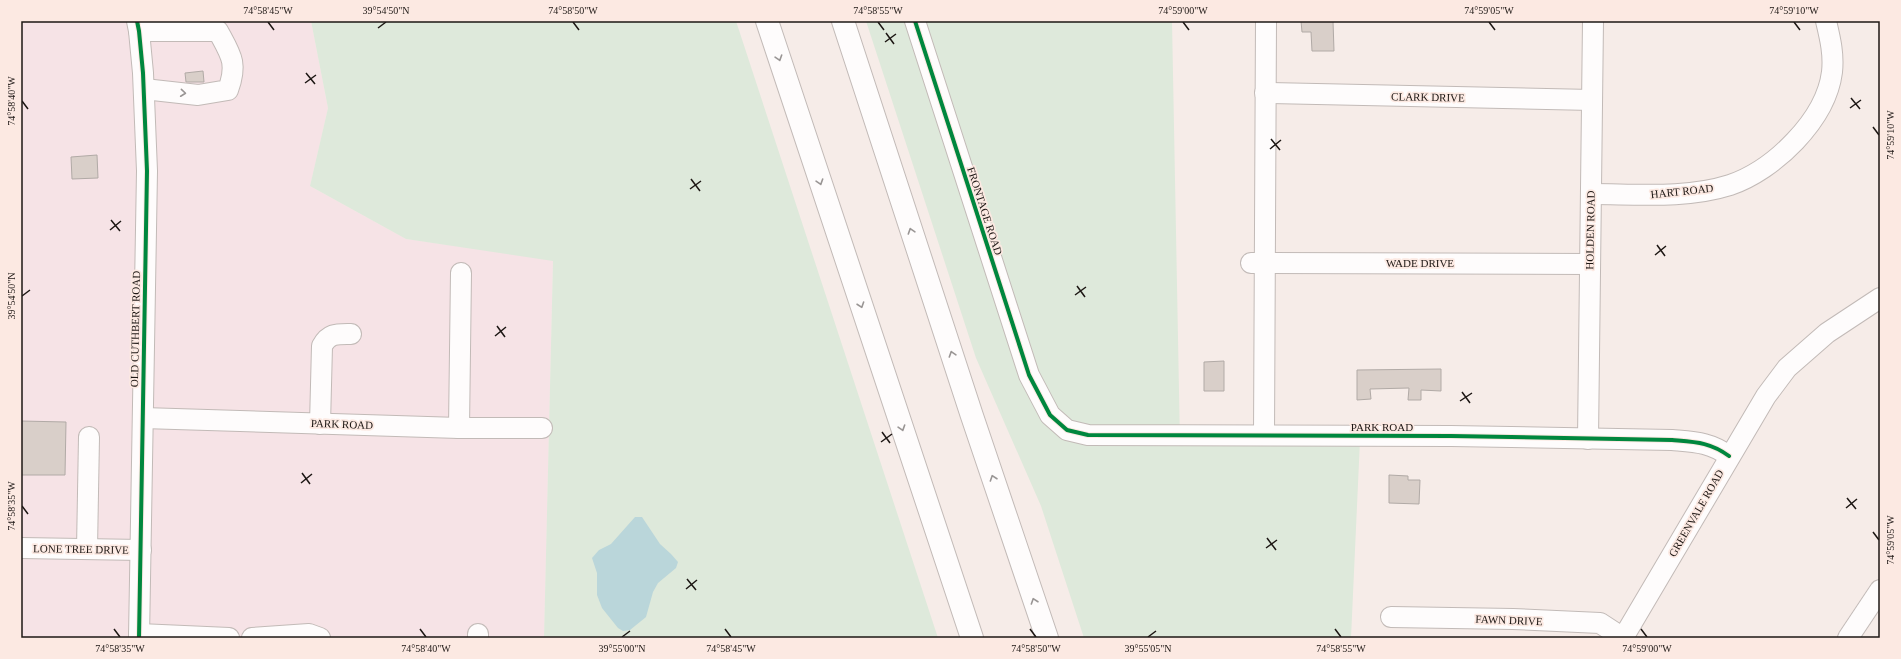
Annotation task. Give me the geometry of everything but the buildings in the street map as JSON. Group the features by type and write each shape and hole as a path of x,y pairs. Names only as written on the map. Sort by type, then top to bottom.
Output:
{"highway":[{"path":"768,21 972,638"},
{"path":"843,21 974,423 1047,638"}],"street":[{"name":"FRONTAGE ROAD","path":"915,21 1029,375 1044,404"},
{"path":"1264,435 1258,263 1266,21"},
{"name":"HOLDEN ROAD","path":"1588,439 1593,21"},
{"name":"HART ROAD","path":"1591,194 1656,195 1698,192 1730,185 1754,175 1794,144 1812,120 1826,93 1832,73 1832,48 1826,21"},
{"path":"138,26 218,31 232,57 232,77 228,90 198,95 144,89"},
{"name":"OLD CUTHBERT ROAD","path":"138,26 144,89 147,171 139,636"},
{"name":"CLARK DRIVE","path":"1264,93 1592,100"},
{"name":"WADE DRIVE","path":"1258,263 1589,264"},
{"path":"459,428 461,273"},
{"name":"GREENVALE ROAD","path":"1623,638 1766,396 1787,368 1827,333 1880,298"},
{"path":"320,424 322,346 326,339 332,334 351,334"},
{"name":"PARK ROAD","path":"1044,404 1050,415 1067,430 1088,435 1451,436 1699,442 1717,447 1730,456"},
{"name":"PARK ROAD","path":"143,418 459,428 542,428"},
{"path":"87,549 89,437"},
{"name":"LONE TREE DRIVE","path":"21,548 141,550"},
{"path":"1848,638 1880,590"},
{"name":"FAWN DRIVE","path":"1392,617 1513,619 1600,623 1623,638"},
{"path":"252,638 309,634 320,638"},
{"path":"139,636 218,638"}],"shaded area":[{"path":"21,21 311,21 328,108 310,186 406,239 553,260 544,638 21,638"}],"green space":[{"path":"311,21 736,21 938,638 544,638 553,261 406,239 310,186 328,108"},
{"path":"866,21 1172,21 1180,443 1360,440 1351,638 1084,638 1041,506 976,358"}],"water":[{"path":"635,517 642,517 660,544 678,562 676,568 658,583 653,592 646,617 630,630 623,631 618,628 602,608 597,595 597,573 592,558 599,550 611,544"}],"cycle path":[{"path":"137,21 143,73 147,171 139,638"},
{"path":"915,21 1029,375 1050,415 1067,430 1088,435 1451,436 1672,440 1709,445 1729,456"}]}
